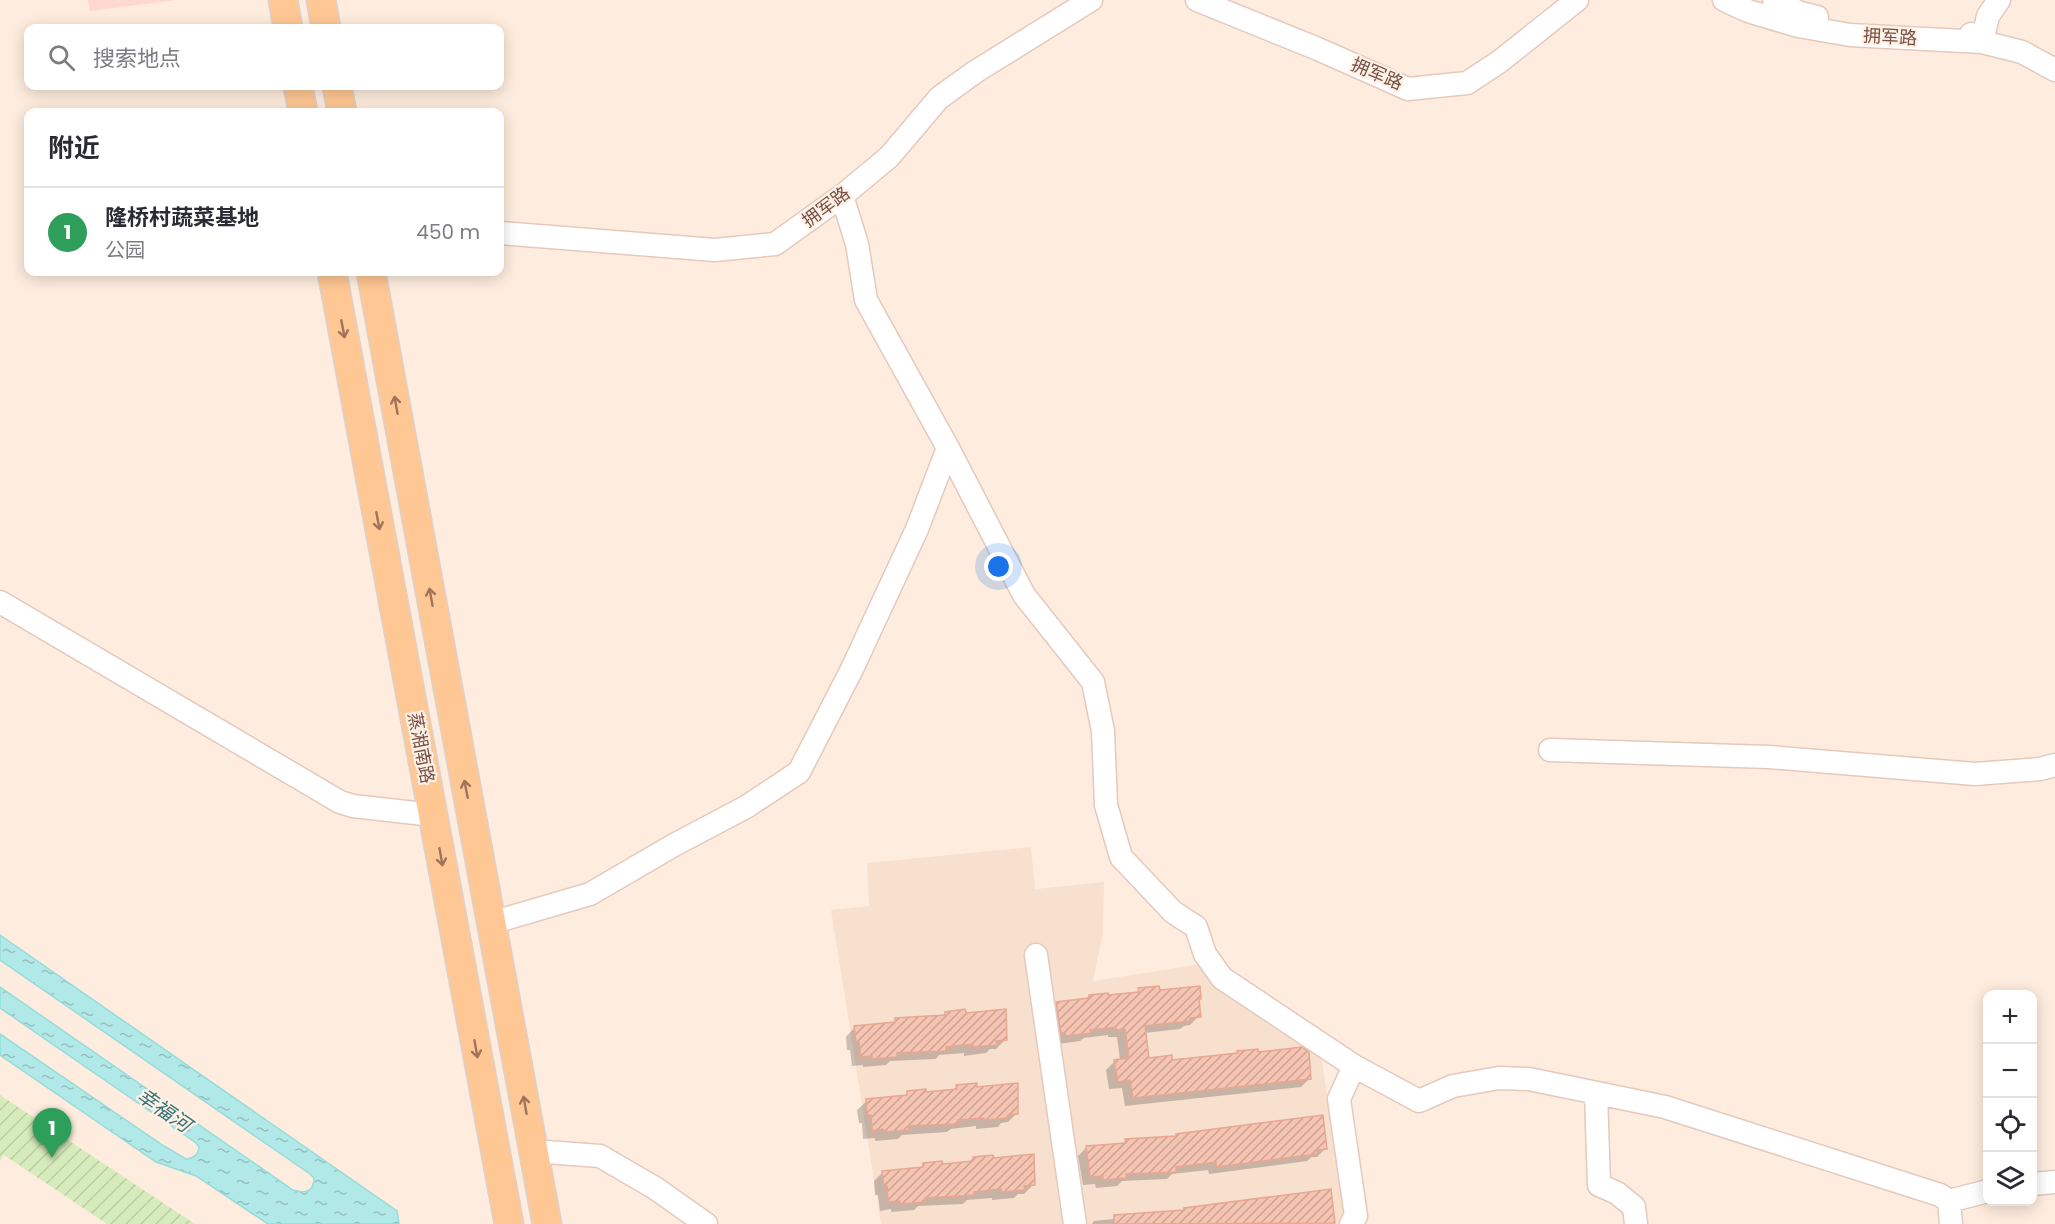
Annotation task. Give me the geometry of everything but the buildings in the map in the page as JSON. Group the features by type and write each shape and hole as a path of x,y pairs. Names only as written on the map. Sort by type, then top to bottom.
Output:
{"main road":[{"path":"283,0 287,24"},
{"path":"321,0 325,24"},
{"path":"299,90 302,108"},
{"path":"338,90 341,108"},
{"name":"蒸湘南路","path":"333,276 509,1224"},
{"name":"蒸湘南路","path":"372,276 547,1224"}],"street":[{"name":"拥军路","path":"504,233 715,250 775,244 842,196 889,158 939,98 975,72 1091,0"},
{"name":"拥军路","path":"1197,0 1318,49 1408,89 1467,83 1499,62 1577,0"},
{"name":"拥军路","path":"1724,0 1748,12 1798,26 1850,35 1982,42 2022,52 2055,70"},
{"path":"1774,0 1800,13 1828,19 1967,30 1982,42 1988,16 1999,0"},
{"path":"842,196 857,244 866,300 948,448 1024,595 1093,682 1103,731 1106,805 1121,857 1173,912 1196,927 1205,954 1222,978 1354,1066 1419,1101 1453,1086 1499,1078 1529,1079 1665,1107 1940,1195 1949,1201 1983,1192"},
{"path":"491,922 590,894 674,845 746,807 799,772 852,669 907,550 948,448"},
{"path":"0,602 340,802 353,806 433,815"},
{"path":"1550,750 1769,757 1975,774 2040,769 2055,765"},
{"path":"1036,955 1075,1224"},
{"path":"1351,1224 1356,1216 1339,1099 1354,1066"},
{"path":"1596,1093 1599,1185 1617,1193 1634,1207 1636,1224"},
{"path":"533,1151 600,1156 655,1188 706,1224"},
{"path":"2037,1184 2055,1182"},
{"path":"1949,1201 1951,1224"}],"shaded area":[{"path":"88,0 177,0 90,11"},
{"path":"1031,847 1035,889 1104,882 1103,933 1093,981 1201,964 1320,1048 1346,1220 1343,1224 881,1224 831,910 869,906 867,863"}],"green space":[{"path":"0,1095 195,1224 107,1224 4,1155 0,1161"}],"water":[{"name":"幸福河","path":"0,935 397,1211 399,1224 268,1224 196,1176 156,1162 0,1055 0,1034 164,1146 186,1159 198,1152 199,1147 196,1143 0,1008 0,987 293,1190 308,1191 314,1183 314,1178 310,1174 0,960"}],"place":[{"name":"隆桥村蔬菜基地","path":"52,1158"}]}
